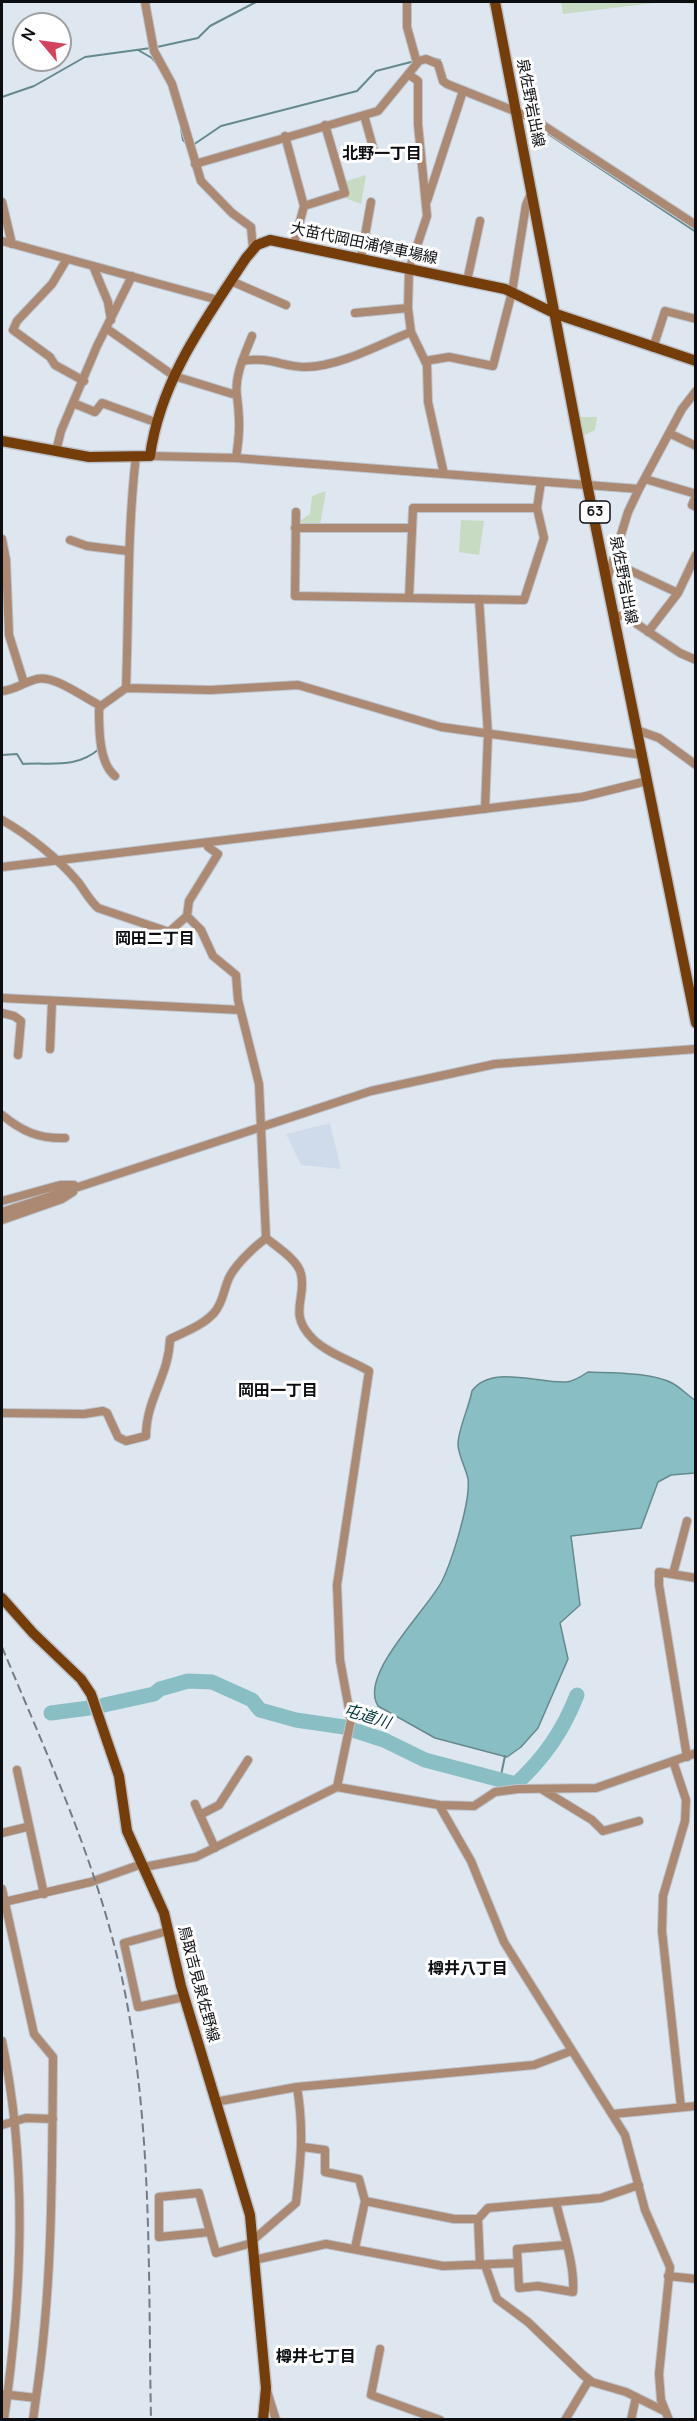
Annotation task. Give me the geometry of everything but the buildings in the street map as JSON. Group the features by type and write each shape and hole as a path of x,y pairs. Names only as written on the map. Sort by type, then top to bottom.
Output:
{"main road":[{"name":"泉佐野岩出線","path":"495,2 588,484 696,1023"},
{"name":"大苗代岡田浦停車場線","path":"254,249 270,240 512,292 556,314 696,362"},
{"path":"2,441 89,457 150,456 155,422 174,376 218,300 254,249"},
{"name":"鳥取吉見泉佐野線","path":"2,1598 33,1634 81,1679 91,1694 120,1776 127,1831 164,1913 184,1997 250,2215 266,2388 263,2420"}],"street":[{"path":"145,2 154,51 172,84 201,181 214,196 251,227 254,249"},
{"path":"407,2 407,27 417,63"},
{"path":"195,164 285,136 378,111 417,63 426,59 438,64 443,81 532,118 696,225"},
{"path":"408,74 418,81 418,124 427,216 409,270 408,308 411,332 425,361 428,402 444,474"},
{"path":"426,204 463,91"},
{"path":"364,115 374,152"},
{"path":"304,206 345,193 326,125"},
{"path":"285,136 304,206 294,244"},
{"path":"425,361 449,357 493,366 512,292 526,205 532,190"},
{"path":"2,202 12,244"},
{"path":"361,258 371,202"},
{"path":"467,281 480,221"},
{"path":"2,241 218,300"},
{"path":"67,259 52,284 17,321 13,330 50,357 55,365 84,381"},
{"path":"93,266 108,302 111,320"},
{"path":"56,451 60,431 132,276"},
{"path":"231,281 286,305"},
{"path":"355,313 408,308"},
{"path":"653,348 665,310 696,319"},
{"path":"106,328 174,376 236,395"},
{"path":"242,361 270,359 295,367 322,366 411,332"},
{"path":"236,458 240,408 236,395 242,361 252,336"},
{"path":"608,578 628,512 671,434 682,409 696,392"},
{"path":"74,403 91,412 95,412 102,403 155,422"},
{"path":"671,434 696,447"},
{"path":"126,688 130,582 128,551 136,456"},
{"path":"150,456 236,458 639,489"},
{"path":"645,479 696,495 692,505 696,507"},
{"path":"296,512 295,596 525,600 544,538 537,508 541,482"},
{"path":"409,598 412,508 537,508"},
{"path":"296,528 412,528"},
{"path":"2,539 6,560 9,635 24,683"},
{"path":"70,540 87,546 128,551"},
{"path":"648,632 678,593 696,555"},
{"path":"614,562 678,593"},
{"path":"478,599 488,734 485,809"},
{"path":"615,616 625,616 696,660"},
{"path":"2,691 12,690 24,683 49,678 101,706"},
{"path":"115,776 103,754 99,724 101,706 126,688 211,690 298,685 441,727 643,755"},
{"path":"638,730 658,738 696,765"},
{"path":"2,867 582,797 647,781"},
{"path":"2,820 41,847 79,883 90,901 105,911 168,932 187,916 189,901 218,855 208,847 208,843"},
{"path":"187,916 201,930 213,956 236,975 240,1010 259,1084 266,1238 297,1266 302,1275 298,1307 306,1330 321,1345 369,1371 337,1585 340,1660 351,1720 337,1787"},
{"path":"2,998 240,1010"},
{"path":"50,1049 52,1001"},
{"path":"2,1013 14,1016 21,1021 18,1055"},
{"path":"2,1212 372,1091 455,1071 584,1056 696,1049"},
{"path":"2,1115 23,1131 37,1137 65,1138"},
{"path":"2,1201 60,1185 83,1185"},
{"path":"2,1221 62,1199 83,1185"},
{"path":"2,1413 84,1414 103,1411 107,1413 118,1437 126,1441 146,1436 146,1418 170,1356 170,1339 204,1321 215,1312 224,1296 227,1280 250,1249 266,1238"},
{"path":"674,1574 687,1521"},
{"path":"4,1902 92,1882 143,1865 196,1857 337,1787 439,1805 474,1806 495,1792 596,1788 691,1755 659,1585 659,1572 696,1578"},
{"path":"200,1815 219,1805 248,1760"},
{"path":"673,1761 686,1800 685,1821 663,1896 662,1931 681,2107"},
{"path":"17,1770 27,1827 44,1894"},
{"path":"542,1789 592,1820 603,1831 639,1821"},
{"path":"195,1804 215,1848"},
{"path":"439,1805 471,1861 504,1942 613,2114 628,2143 645,2210 669,2267 659,2374 661,2400 668,2416"},
{"path":"2,1833 27,1827"},
{"path":"2,1890 34,2034 54,2056 46,2330 33,2420"},
{"path":"168,1931 124,1943 138,2007 184,1997"},
{"path":"2,2041 15,2121 21,2184 15,2334 4,2394 4,2420"},
{"path":"215,2102 297,2087 534,2065 572,2051"},
{"path":"210,2232 159,2237 159,2197 199,2193 216,2253 252,2242 296,2203 303,2147 303,2123 297,2087"},
{"path":"613,2114 696,2106"},
{"path":"2,2125 26,2118 53,2119"},
{"path":"303,2147 325,2150 325,2172 358,2179 365,2201 355,2248"},
{"path":"639,2185 601,2198 488,2208 478,2219 482,2265 497,2299 528,2322 589,2380 636,2397 668,2416"},
{"path":"365,2201 454,2219 478,2219"},
{"path":"556,2202 566,2245 574,2282 573,2292 538,2286 519,2288 517,2249 566,2245"},
{"path":"254,2260 326,2244 443,2266 517,2263"},
{"path":"668,2276 696,2279"},
{"path":"380,2349 370,2395 440,2420"},
{"path":"566,2420 589,2380"},
{"path":"266,2388 276,2420"},
{"path":"4,2394 36,2398"},
{"path":"631,2420 636,2397"}],"shaded area":[{"path":"330,1123 341,1169 301,1165 286,1134"}],"green space":[{"path":"561,2 663,2 563,14"},
{"path":"663,2 695,2 696,4"},
{"path":"366,175 361,204 342,197 344,182"},
{"path":"579,417 597,417 595,430 582,436"},
{"path":"326,491 320,525 298,522 310,514 312,496"},
{"path":"461,520 484,521 479,555 459,552"}],"water":[{"path":"588,1372 631,1374 663,1379 695,1400 695,1473 671,1475 658,1482 641,1528 571,1536 580,1605 560,1623 568,1659 538,1728 521,1747 507,1757 435,1738 378,1706 374,1693 386,1660 442,1581 451,1560 467,1501 468,1479 458,1448 458,1438 472,1391 480,1383 491,1378 516,1377 567,1382"}],"waterway":[{"path":"157,47 198,38 210,26 256,2"},
{"path":"2,97 34,86 85,57 151,48"},
{"path":"138,50 152,58 157,64"},
{"path":"429,57 440,60"},
{"path":"193,145 221,126 357,91 376,71 415,61"},
{"path":"533,124 696,232"},
{"path":"181,128 183,140 187,144"},
{"path":"2,755 17,754 23,764 63,763 81,760 99,749"},
{"name":"屯道川","path":"104,1705 154,1694 160,1689 188,1681 212,1682 252,1700 260,1710 296,1720 344,1727 384,1740 425,1760 516,1784 552,1743 577,1695"},
{"name":"屯道川","path":"51,1713 89,1708"},
{"path":"500,1780 505,1756"}],"railway":[{"path":"2,1647 85,1851 112,1935 122,1978 132,2033 144,2143 149,2253 151,2420"}],"district":[{"name":"北野一丁目","path":"382,155"},
{"name":"岡田二丁目","path":"155,940"},
{"name":"岡田一丁目","path":"278,1392"},
{"name":"樽井八丁目","path":"468,1970"},
{"name":"樽井七丁目","path":"316,2358"}]}
